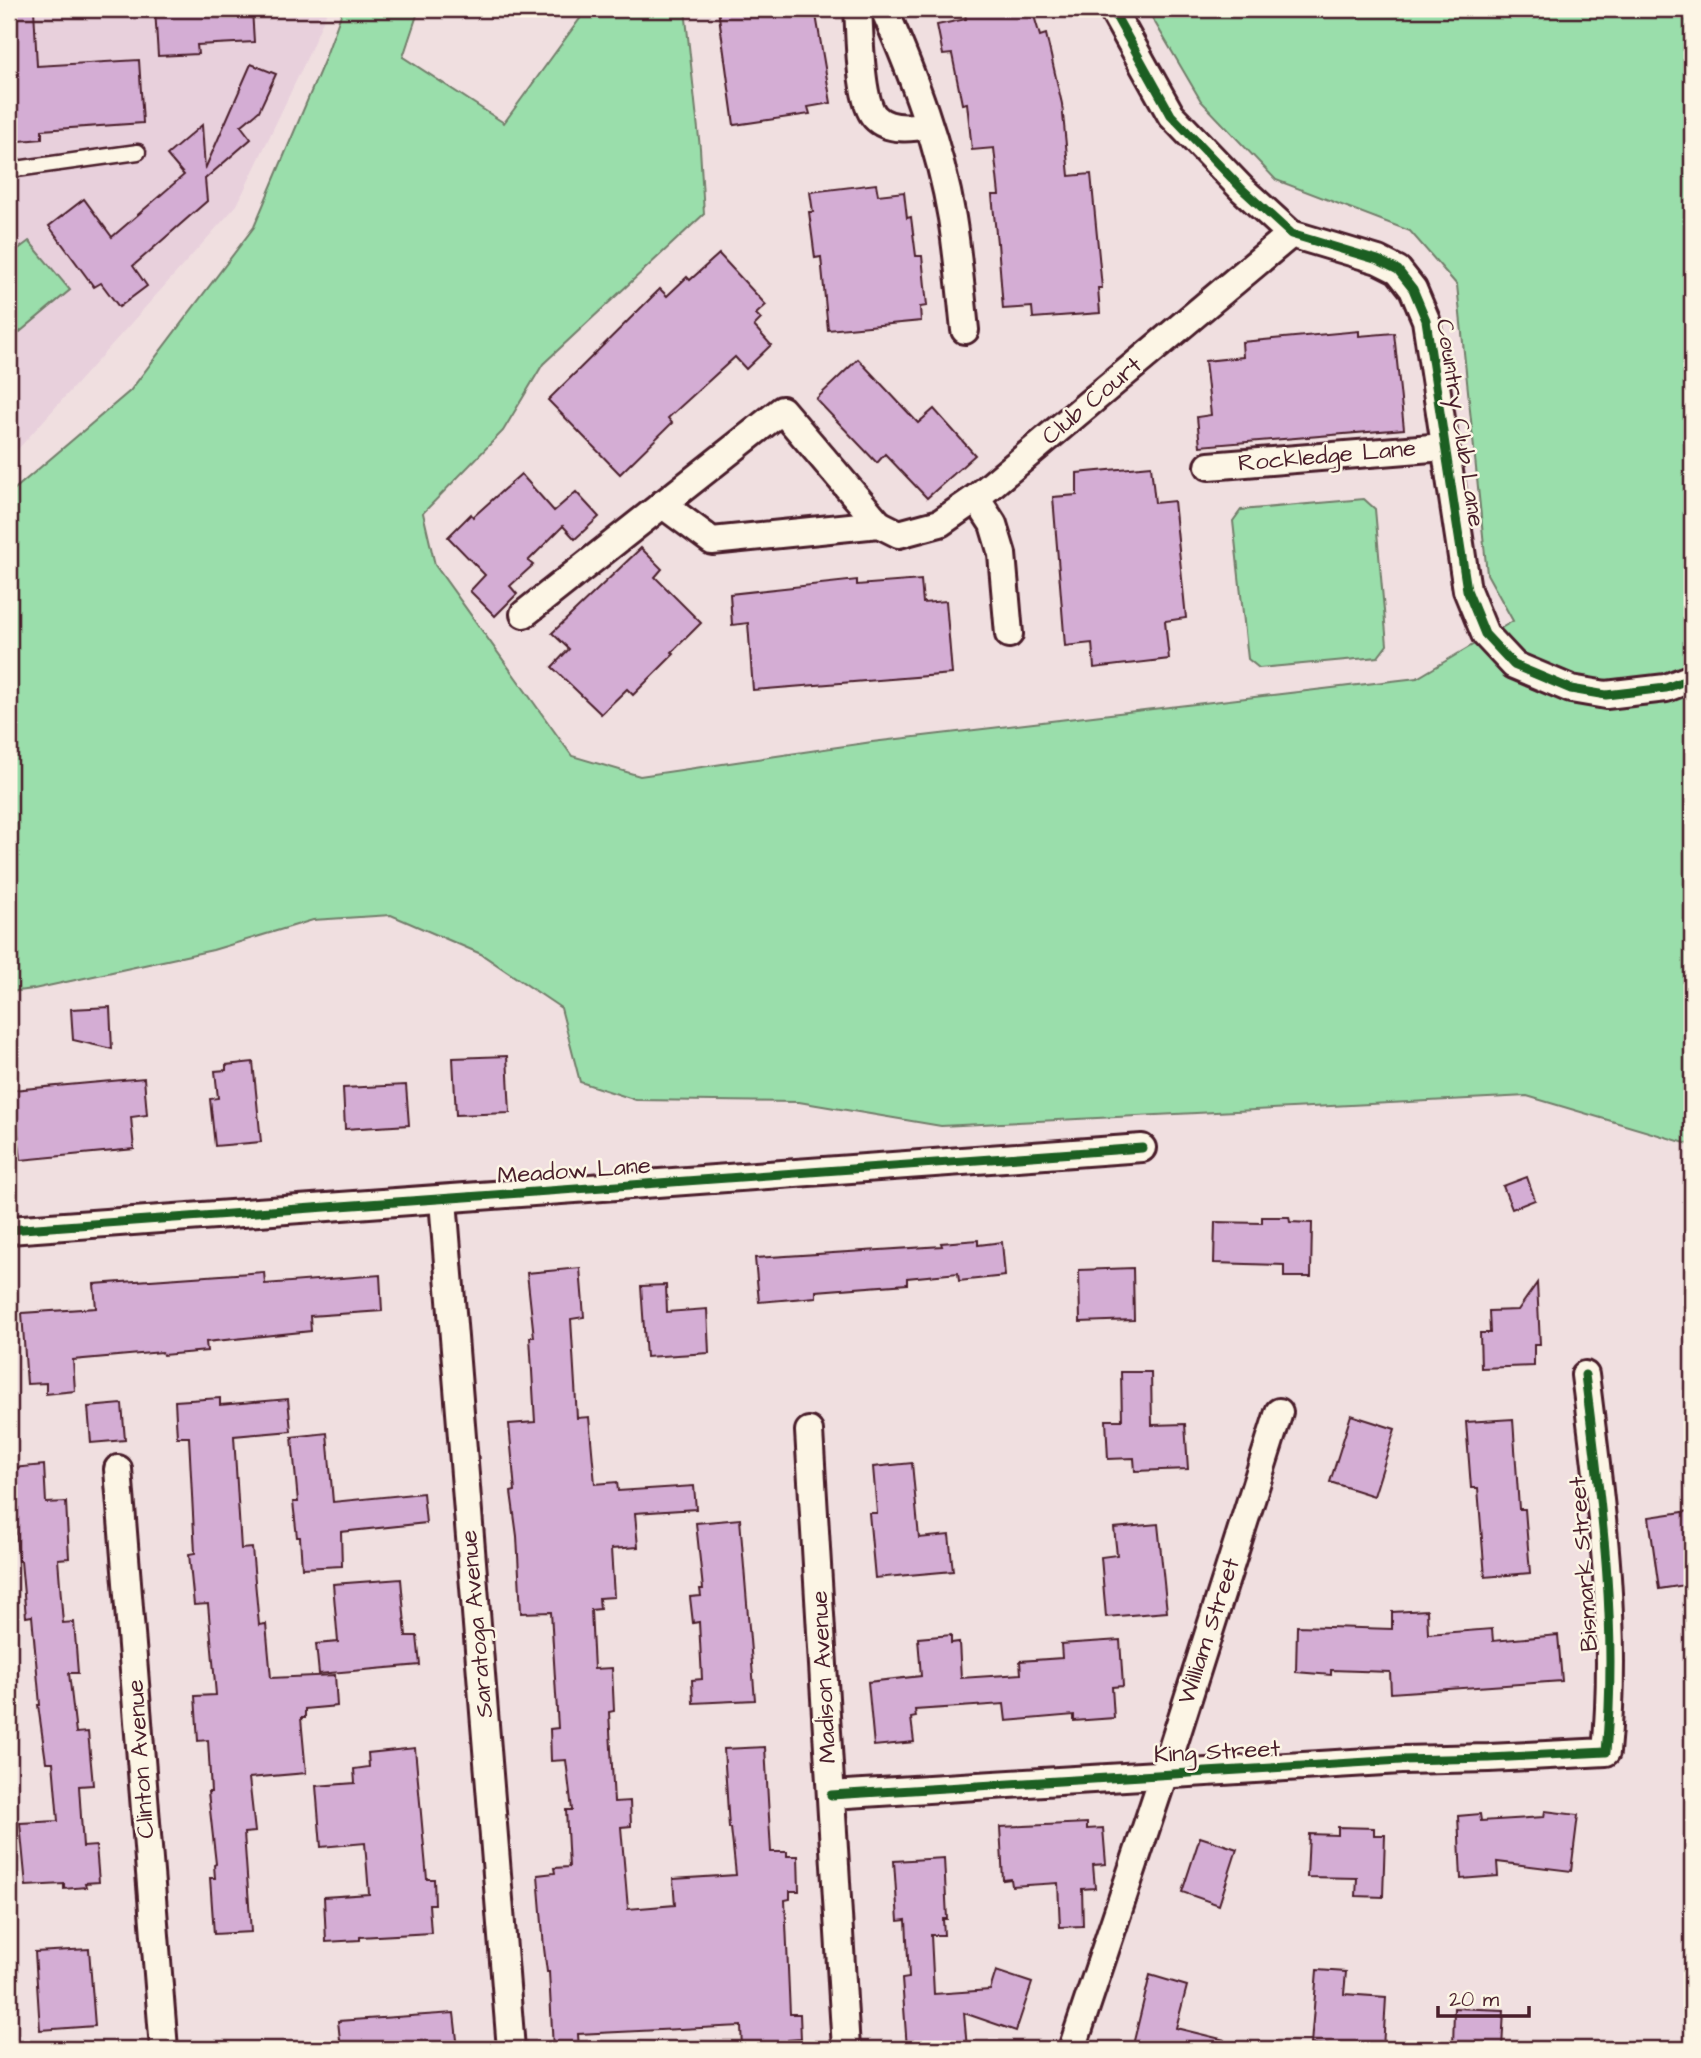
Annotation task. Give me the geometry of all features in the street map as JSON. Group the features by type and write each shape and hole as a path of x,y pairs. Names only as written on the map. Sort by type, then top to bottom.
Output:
{"street":[{"path":"858,9 864,84 869,105 876,118 887,125 909,128 928,125"},
{"path":"884,9 904,53 928,125 952,217 965,330"},
{"name":"Country Club Lane","path":"1112,9 1171,115 1243,190 1291,234 1378,260 1398,270 1413,289 1426,320 1467,590 1485,634 1514,665 1571,689 1606,695 1666,688 1692,678"},
{"name":"Club Court","path":"662,504 712,541 880,524 899,534 940,523 976,498 1291,234"},
{"path":"524,614 782,410 880,524"},
{"name":"Rockledge Lane","path":"1209,466 1444,447"},
{"path":"976,498 993,524 1002,554 1009,634"},
{"name":"Meadow Lane","path":"9,1230 1142,1148"},
{"name":"Saratoga Avenue","path":"443,1200 511,2049"},
{"name":"Bismark Street","path":"1585,1375 1611,1606 1611,1703 1606,1752"},
{"name":"William Street","path":"1072,2049 1164,1774 1279,1412"},
{"name":"Madison Avenue","path":"809,1431 846,2049"},
{"name":"Clinton Avenue","path":"118,1469 164,2049"},
{"name":"King Street","path":"831,1795 1401,1760 1606,1752"}],"lane":[{"path":"9,170 138,152"}],"shaded area":[{"path":"9,9 328,9 237,205 19,448 9,455"}],"green space":[{"path":"343,9 419,9 403,57 504,123 587,9 685,9 700,148 704,214 543,364 503,431 423,513 435,565 572,756 640,776 872,742 1417,678 1513,621 1487,574 1457,285 1410,231 1276,180 1201,101 1147,9 1692,9 1692,1145 1527,1096 941,1126 799,1102 636,1100 580,1082 561,1008 481,954 391,915 313,920 213,950 34,989 9,992 9,494 130,391 254,227"},
{"path":"29,241 70,290 9,341 9,256"},
{"path":"1364,499 1375,509 1387,645 1378,657 1259,668 1248,659 1233,521 1241,510"}],"building":[{"path":"9,9 34,9 37,66 139,60 143,123 42,130 42,139 9,142"},
{"path":"155,9 252,9 254,42 197,45 198,54 158,56"},
{"path":"718,9 815,9 831,103 808,107 810,114 734,125"},
{"path":"964,9 1032,9 1040,36 1046,34 1062,104 1069,176 1091,174 1102,288 1098,288 1100,313 1033,318 1032,307 1003,309 992,195 999,195 994,148 972,150 967,103 962,104 952,54 943,55 937,25 966,19"},
{"path":"251,64 276,74 259,111 241,126 251,139 205,179 207,201 133,266 147,286 119,307 101,283 94,287 49,226 84,199 112,237 184,175 167,155 202,125 205,169"},
{"path":"876,184 878,195 904,192 907,218 911,217 916,256 922,256 927,306 920,307 921,321 828,330 821,257 815,258 809,212 813,212 810,192"},
{"path":"719,254 766,305 756,314 761,319 754,326 771,345 746,369 735,357 668,418 672,423 620,474 548,400 660,289 667,296 687,277 690,280"},
{"path":"1359,331 1359,336 1394,333 1404,429 1200,446 1197,417 1211,415 1205,361 1243,357 1242,342"},
{"path":"858,359 918,423 934,409 975,455 927,498 885,454 877,463 816,399"},
{"path":"1151,466 1155,503 1174,501 1186,618 1165,621 1169,659 1094,668 1092,643 1065,646 1053,497 1077,495 1077,473"},
{"path":"521,474 554,511 576,492 599,517 575,539 563,526 528,561 533,565 510,586 517,594 495,616 470,591 485,575 448,537 471,514 473,517"},
{"path":"641,548 662,569 655,577 701,623 633,695 627,689 601,714 552,667 569,649 552,633"},
{"path":"857,580 857,585 921,580 923,603 946,601 952,674 753,690 748,623 732,625 730,594"},
{"path":"110,1007 112,1049 73,1040 71,1009"},
{"path":"507,1056 510,1113 456,1115 453,1058"},
{"path":"253,1062 261,1142 215,1146 210,1099 218,1098 215,1071 226,1070 226,1065"},
{"path":"144,1078 147,1115 131,1117 134,1149 21,1160 13,1090"},
{"path":"406,1085 409,1125 345,1129 343,1088"},
{"path":"1527,1177 1535,1200 1512,1209 1503,1186"},
{"path":"1262,1217 1289,1217 1290,1222 1312,1223 1311,1277 1284,1277 1284,1265 1214,1263 1215,1222 1262,1223"},
{"path":"978,1240 978,1245 1002,1242 1005,1276 959,1281 958,1273 907,1278 907,1284 816,1291 816,1297 759,1302 755,1258 942,1246 941,1243"},
{"path":"580,1268 584,1317 571,1319 577,1418 589,1417 595,1484 617,1482 618,1491 694,1486 696,1509 635,1513 638,1547 611,1549 614,1597 599,1598 600,1609 591,1610 594,1669 612,1668 614,1711 609,1712 614,1802 630,1801 631,1826 621,1827 628,1909 675,1905 673,1879 736,1875 729,1828 724,1749 765,1747 771,1852 787,1852 787,1856 798,1856 799,1891 790,1891 790,1899 785,1900 790,2014 800,2014 801,2039 788,2040 788,2049 742,2049 741,2026 578,2034 579,2049 553,2049 549,1972 544,1948 538,1875 555,1873 554,1868 569,1867 566,1810 572,1810 566,1760 551,1761 550,1729 558,1728 551,1612 521,1613 517,1536 511,1492 515,1491 509,1424 535,1422 530,1337 534,1337 527,1273"},
{"path":"1133,1268 1134,1320 1080,1322 1079,1270"},
{"path":"264,1272 265,1284 380,1275 382,1311 310,1316 311,1331 206,1342 207,1351 73,1360 75,1391 46,1394 46,1383 27,1384 22,1313 96,1308 94,1284"},
{"path":"1537,1283 1540,1344 1534,1344 1534,1366 1481,1368 1480,1333 1490,1333 1489,1311 1518,1310"},
{"path":"666,1285 667,1312 707,1309 709,1353 646,1357 641,1286"},
{"path":"1121,1372 1151,1372 1152,1425 1185,1424 1188,1469 1135,1471 1134,1458 1108,1459 1106,1420 1122,1420"},
{"path":"220,1398 220,1405 288,1399 291,1431 234,1436 241,1549 252,1548 259,1625 266,1624 271,1678 335,1675 337,1706 305,1709 305,1718 301,1718 306,1773 249,1778 255,1832 244,1833 251,1932 214,1934 210,1878 215,1878 216,1864 208,1792 211,1792 208,1740 198,1741 195,1696 216,1695 208,1604 194,1605 189,1554 195,1553 189,1437 177,1437 175,1401"},
{"path":"122,1404 125,1440 91,1443 88,1407"},
{"path":"1351,1415 1395,1429 1374,1496 1330,1482"},
{"path":"1513,1419 1519,1509 1525,1509 1530,1573 1485,1577 1478,1488 1471,1488 1466,1422"},
{"path":"327,1433 333,1502 423,1493 426,1523 341,1532 342,1566 302,1568 300,1537 297,1537 293,1502 298,1502 292,1437"},
{"path":"912,1463 919,1538 949,1535 953,1571 875,1578 869,1513 877,1513 873,1467"},
{"path":"44,1465 46,1503 66,1502 69,1558 58,1559 63,1623 74,1622 78,1673 69,1673 76,1733 88,1732 93,1785 79,1786 83,1847 96,1846 99,1882 85,1883 86,1887 64,1889 64,1884 26,1886 20,1823 58,1821 53,1762 46,1762 38,1705 32,1616 26,1617 21,1561 18,1561 12,1468"},
{"path":"1690,1511 1692,1584 1659,1589 1649,1517"},
{"path":"740,1519 755,1700 693,1703 692,1680 702,1679 699,1622 693,1623 690,1597 701,1596 700,1589 703,1589 696,1523"},
{"path":"1158,1524 1167,1612 1106,1617 1101,1557 1117,1555 1114,1528"},
{"path":"401,1579 406,1636 417,1636 420,1665 319,1674 316,1644 338,1642 333,1584"},
{"path":"1427,1610 1428,1634 1492,1629 1493,1641 1558,1635 1562,1681 1391,1693 1390,1672 1331,1670 1331,1675 1296,1672 1297,1626 1392,1629 1392,1612"},
{"path":"951,1635 951,1643 959,1642 961,1678 1021,1674 1020,1661 1062,1658 1061,1644 1120,1640 1123,1686 1112,1687 1114,1718 1074,1721 1074,1715 1006,1721 1004,1704 915,1710 916,1717 911,1718 914,1742 874,1746 868,1682 921,1676 918,1638"},
{"path":"415,1748 427,1879 434,1879 435,1904 429,1904 431,1933 326,1942 324,1897 369,1894 365,1843 321,1847 316,1786 355,1783 354,1769 369,1767 368,1753"},
{"path":"1545,1811 1578,1815 1571,1871 1497,1862 1498,1876 1461,1879 1458,1816 1480,1814 1481,1821 1544,1817"},
{"path":"1087,1823 1087,1829 1103,1828 1106,1864 1093,1865 1095,1888 1082,1889 1083,1926 1060,1927 1058,1883 1012,1886 1011,1879 1003,1880 1000,1827"},
{"path":"1338,1827 1374,1828 1374,1835 1385,1835 1383,1897 1356,1896 1357,1878 1307,1877 1309,1834 1338,1835"},
{"path":"1200,1837 1237,1849 1219,1905 1182,1892"},
{"path":"944,1858 947,1919 943,1919 944,1935 931,1935 934,1994 990,1990 996,1971 1032,1983 1016,2031 964,2013 967,2049 907,2049 902,1979 909,1978 906,1920 898,1921 894,1861"},
{"path":"89,1949 95,2026 40,2030 35,1952"},
{"path":"1317,1970 1346,1972 1344,1994 1386,1997 1383,2049 1344,2049 1344,2046 1311,2044"},
{"path":"1150,1975 1187,1986 1176,2028 1225,2040 1224,2049 1132,2049"},
{"path":"1454,2008 1504,2010 1502,2049 1453,2049"},
{"path":"454,2013 458,2049 341,2049 338,2021"}],"cycle path":[{"path":"1112,9 1171,115 1243,190 1291,234 1378,260 1398,270 1413,289 1426,320 1467,590 1485,634 1514,665 1571,689 1606,695 1666,688 1692,678"},
{"path":"9,1230 1142,1148"},
{"path":"831,1795 1401,1760 1606,1752 1609,1610 1602,1516 1585,1375"}]}
